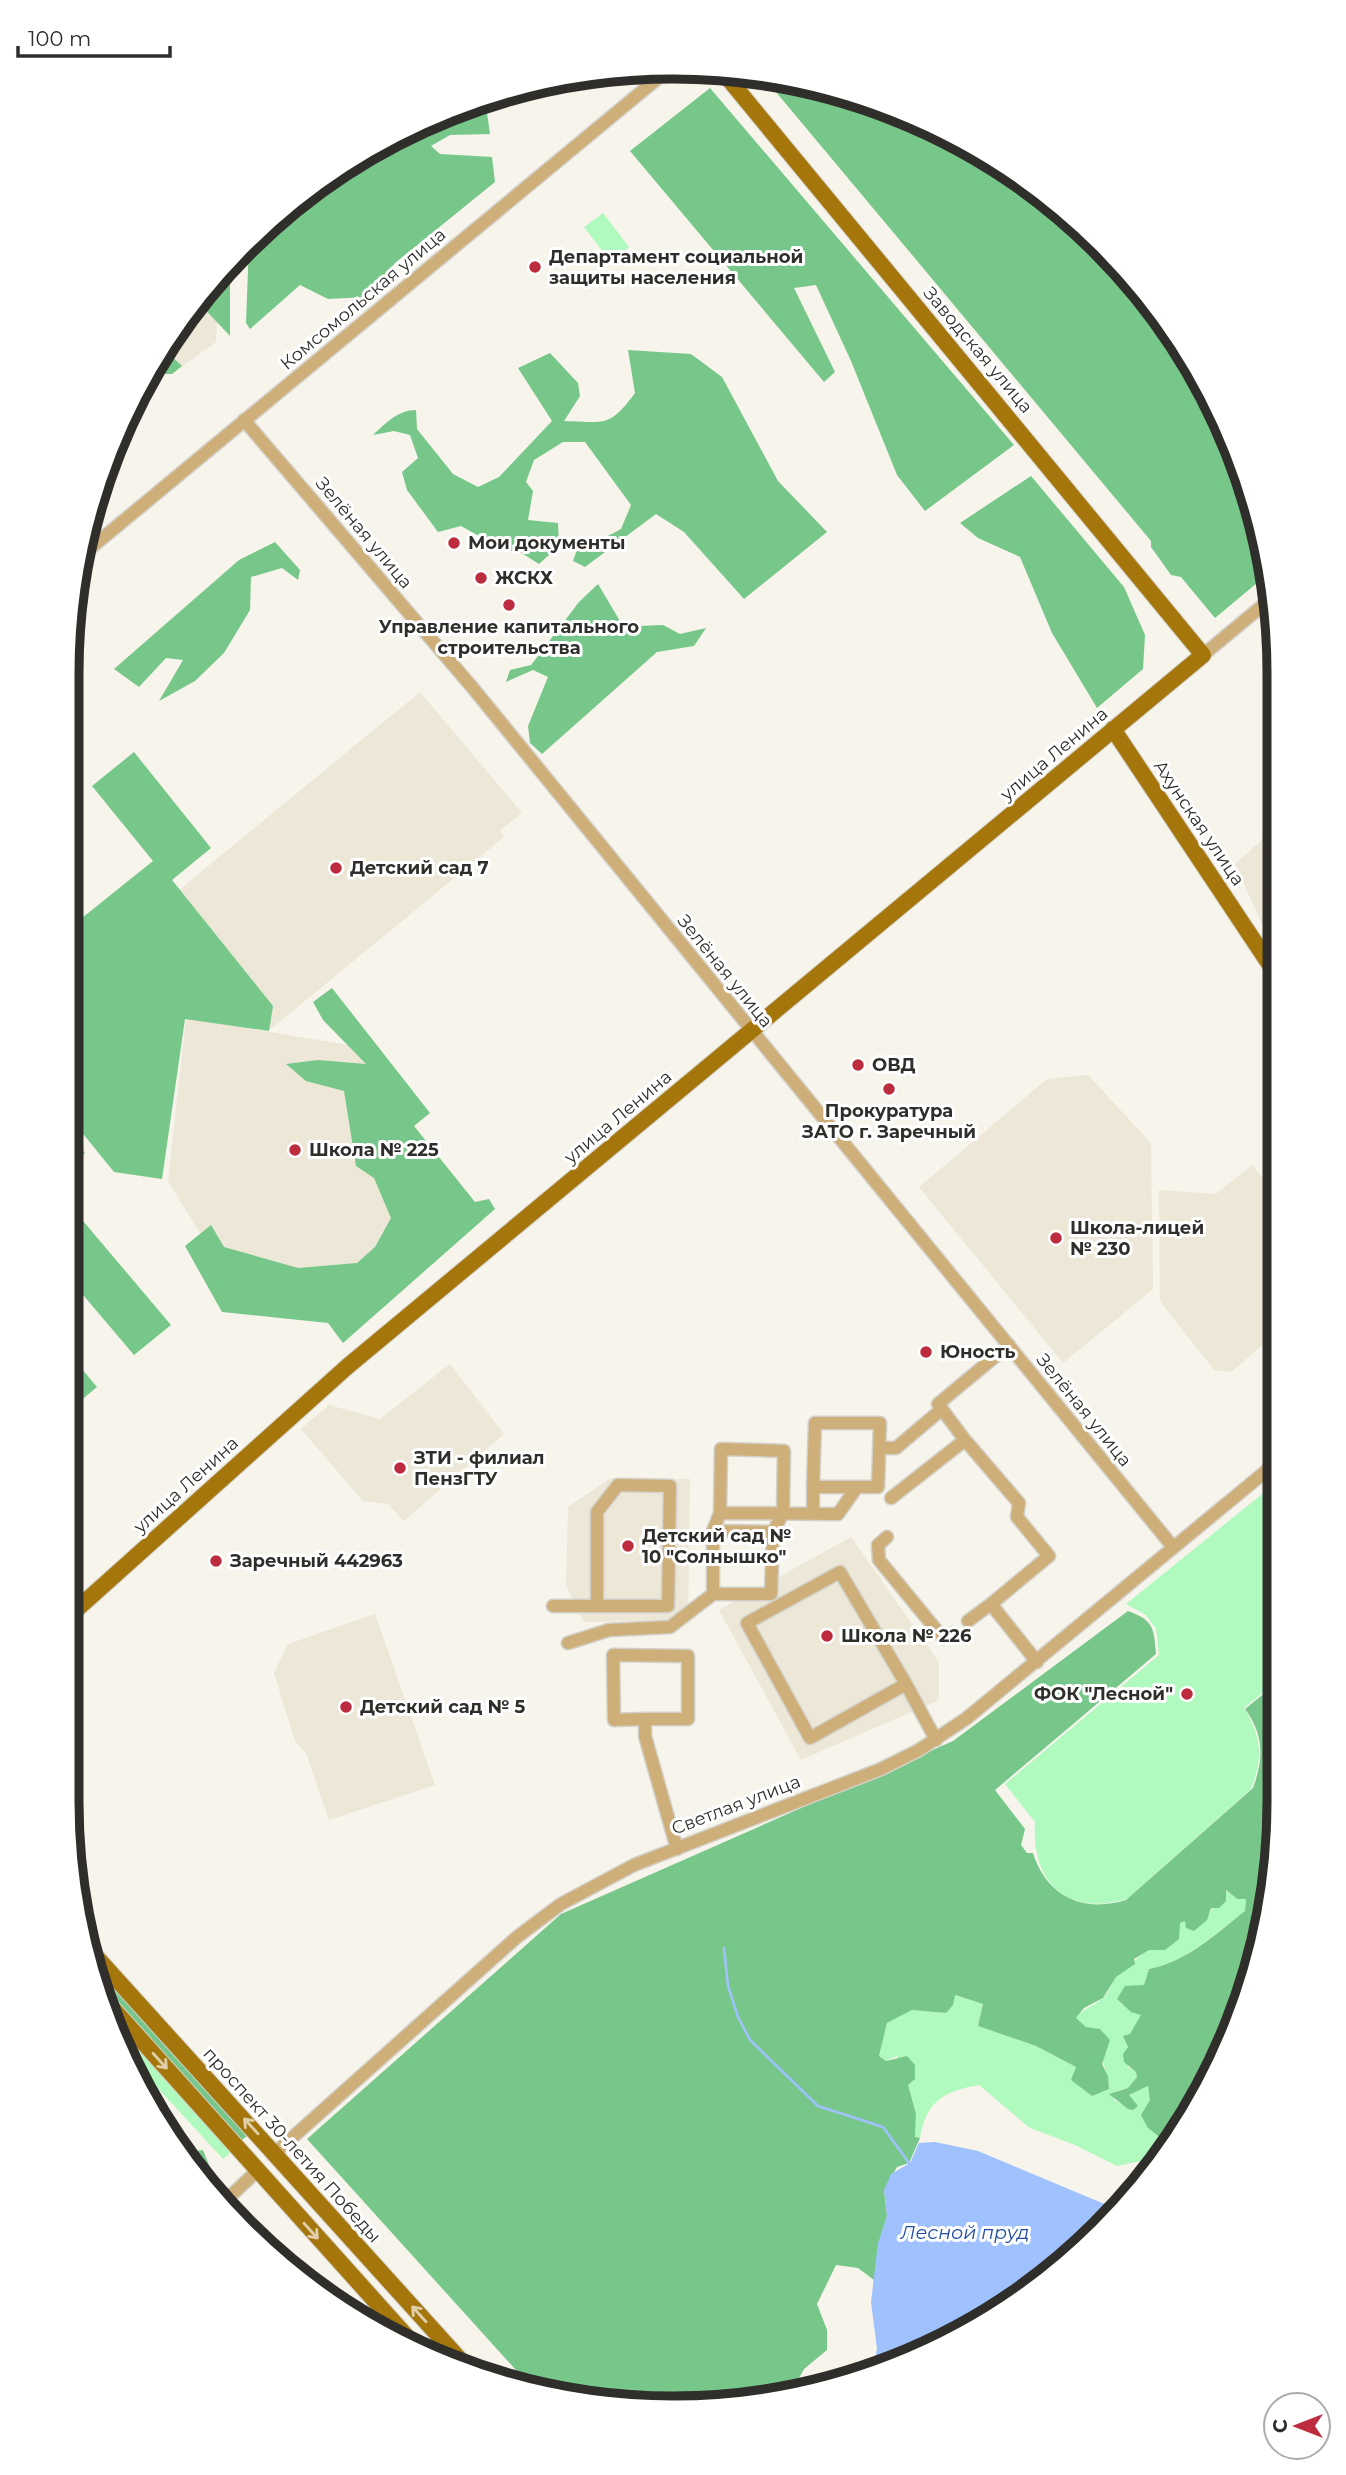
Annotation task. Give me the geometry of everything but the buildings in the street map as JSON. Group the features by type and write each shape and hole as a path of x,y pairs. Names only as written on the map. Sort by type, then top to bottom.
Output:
{"main road":[{"name":"Заводская улица","path":"731,82 1203,654"},
{"name":"улица Ленина","path":"79,1607 348,1366 1203,654"},
{"name":"Ахунская улица","path":"1114,729 1267,960"},
{"name":"проспект 30-летия Победы","path":"101,1962 456,2355"},
{"path":"119,2015 401,2330"},
{"name":"Светлая улица","path":"257,2171 275,2153"}],"street":[{"name":"Комсомольская улица","path":"93,545 656,79"},
{"name":"Зелёная улица","path":"244,420 472,687 1173,1547"},
{"path":"1203,654 1263,605"},
{"path":"968,1621 1049,1556 1017,1517 1019,1503 938,1404 1009,1345"},
{"path":"879,1448 896,1448 942,1409"},
{"path":"813,1487 878,1486 880,1423 815,1423 813,1487 813,1513"},
{"path":"891,1498 965,1440"},
{"path":"568,1643 609,1630 670,1627 713,1594 771,1594 773,1532 783,1513 784,1451 721,1449 720,1513 713,1531 713,1594"},
{"name":"Светлая улица","path":"275,2153 517,1937 597,1882 881,1769 936,1740 1037,1662 1267,1470"},
{"path":"553,1606 668,1606 670,1486 618,1485 597,1513 597,1605"},
{"path":"720,1513 838,1514 857,1487"},
{"path":"713,1531 773,1532"},
{"path":"887,1537 876,1550 879,1560 943,1638 953,1633"},
{"path":"906,1684 810,1738 747,1623 840,1572 906,1684 936,1740"},
{"path":"991,1604 1037,1662"},
{"path":"613,1655 688,1656 688,1720 645,1720 614,1720 613,1655"},
{"path":"645,1720 645,1736 677,1849"},
{"name":"Светлая улица","path":"229,2197 257,2171"}],"shaded area":[{"path":"218,291 216,342 172,374 159,374"},
{"name":"Детский сад 7","path":"420,692 522,813 500,831 504,837 271,1029 168,899"},
{"path":"1267,835 1267,930 1261,922 1235,864"},
{"name":"Школа № 225","path":"186,1018 372,1049 395,1119 465,1212 361,1303 227,1277 168,1181"},
{"name":"Школа-лицей № 230","path":"1088,1075 1151,1143 1153,1289 1063,1363 919,1187 1047,1079"},
{"path":"1252,1165 1267,1184 1267,1341 1231,1372 1214,1370 1160,1301 1159,1190 1216,1194"},
{"name":"ЗТИ - филиал ПензГТУ","path":"450,1364 504,1434 404,1521 388,1504 363,1501 301,1429 329,1405 380,1419"},
{"name":"Детский сад № 10 \"Солнышко\"","path":"611,1478 690,1479 688,1620 584,1622 566,1585 568,1507"},
{"name":"Школа № 226","path":"851,1537 939,1662 939,1700 801,1760 719,1610"},
{"name":"Детский сад № 5","path":"375,1614 435,1785 329,1820 306,1753 295,1741 274,1673 288,1644"}],"green space":[{"path":"772,87 864,110 936,140 970,158 1003,179 1065,226 1120,281 1167,343 1206,410 1236,482 1260,581 1215,618 1181,577 1171,575 1151,547 1151,541"},
{"path":"710,88 1014,445 925,511 897,475 851,361 816,285 794,288 835,372 824,382 630,151"},
{"path":"486,109 490,134 450,135 431,146 440,154 492,157 495,182 395,263 366,297 328,299 300,285 250,329 246,323 248,258 281,226 343,179 376,158 410,140"},
{"path":"603,213 629,247 610,261 584,227"},
{"path":"230,277 230,336 204,308"},
{"path":"628,350 691,354 722,377 778,481 827,532 744,599 684,532 656,514 585,567 573,561 581,538 587,547 621,529 631,505 585,442 563,442 534,460 526,482 533,491 528,520 558,523 559,546 539,564 520,552 504,550 461,526 438,532 407,490 402,472 418,458 410,435 394,431 373,435 398,415 416,410 417,429 453,474 478,487 499,477 552,421 518,368 550,353 578,383 580,396 564,421 605,421 619,412 635,393"},
{"path":"171,356 182,366 172,374 159,374"},
{"path":"1031,476 1124,587 1145,635 1143,669 1097,708 1052,633 1020,557 978,538 960,523"},
{"path":"275,542 300,570 298,580 282,568 251,577 250,610 224,653 195,681 159,701 183,660 166,658 139,687 114,669 239,560"},
{"path":"598,584 620,621 638,626 663,625 680,634 706,628 694,646 657,652 542,754 530,743 528,726 548,677 533,670 506,682 510,670 531,665 579,602"},
{"path":"134,752 211,848 172,880 273,1006 269,1031 185,1019 162,1179 114,1172 79,1129 79,920 153,861 92,786"},
{"path":"332,988 430,1113 414,1126 475,1202 489,1199 495,1209 343,1343 328,1323 222,1312 185,1246 211,1225 224,1247 298,1268 357,1263 375,1247 391,1218 374,1178 356,1166 344,1091 306,1081 286,1064 318,1060 366,1064 323,1020 313,1002"},
{"path":"79,1146 85,1153 79,1158"},
{"path":"79,1216 171,1325 134,1355 79,1290"},
{"path":"79,1365 97,1387 79,1402"},
{"name":"ФОК \"Лесной\"","path":"1267,1490 1267,1689 1244,1708 1259,1748 1258,1767 1251,1789 1127,1899 1086,1903 1057,1890 1046,1877 1035,1843 1035,1822 1005,1784 1159,1655 1156,1629 1146,1615 1126,1604"},
{"path":"1128,1611 1148,1622 1156,1654 995,1790 1025,1829 1021,1845 1027,1853 1033,1853 1047,1881 1057,1891 1081,1902 1110,1904 1126,1900 1253,1788 1259,1767 1260,1747 1256,1728 1245,1709 1267,1691 1266,1841 1256,1918 1236,1993 1222,2029 1188,2099 1167,2132 1162,2139 1148,2128 1141,2115 1150,2100 1148,2086 1129,2095 1138,2106 1133,2110 1109,2094 1128,2088 1137,2077 1136,2072 1124,2062 1123,2054 1128,2047 1123,2036 1130,2034 1141,2015 1131,2012 1117,1999 1125,1986 1144,1985 1149,1969 1188,1954 1245,1911 1246,1899 1237,1899 1226,1890 1226,1901 1219,1908 1211,1908 1207,1920 1194,1931 1186,1928 1185,1921 1180,1923 1179,1939 1165,1950 1149,1950 1134,1959 1135,1964 1116,1977 1103,1998 1084,2008 1076,2018 1086,2027 1100,2029 1110,2040 1102,2064 1108,2076 1109,2089 1092,2096 1071,2080 1076,2067 1036,2046 978,2026 983,2004 955,1995 953,2005 946,2013 912,2010 887,2023 879,2056 886,2061 907,2056 915,2065 915,2079 908,2085 916,2114 915,2137 920,2138 909,2163 897,2167 884,2190 887,2216 879,2243 874,2280 858,2268 836,2265 817,2304 827,2330 827,2350 804,2369 796,2383 751,2391 673,2396 595,2391 522,2377 307,2139 561,1914 953,1741"},
{"path":"1225,1890 1237,1899 1246,1899 1245,1911 1188,1953 1149,1969 1144,1985 1120,2003 1142,2015 1127,2041 1128,2067 1136,2071 1137,2077 1128,2088 1116,2091 1114,2100 1133,2110 1129,2095 1148,2086 1151,2090 1148,2128 1162,2139 1145,2163 1141,2161 1117,2166 1075,2145 1030,2128 979,2085 956,2091 939,2100 927,2115 920,2138 915,2137 916,2114 897,2056 886,2061 879,2056 887,2023 912,2010 946,2013 954,1995 983,2004 978,2026 1036,2046 1076,2067 1091,2096 1109,2089 1108,2080 1098,2051 1076,2018 1105,1997 1117,1976 1179,1923 1185,1921 1194,1931"},
{"path":"105,1978 248,2135 241,2141 112,1999"},
{"path":"123,2027 234,2150 223,2159 145,2074"},
{"path":"203,2150 215,2180 202,2164 193,2151"}],"water":[{"name":"Лесной пруд","path":"935,2142 978,2151 1109,2206 1065,2249 1003,2296 936,2335 875,2361 877,2349 871,2302 878,2243 887,2216 884,2190 891,2174 910,2163 919,2143"}],"waterway":[{"path":"724,1948 728,1986 738,2017 750,2040 818,2106 883,2127 909,2163"}],"place":[{"name":"Департамент социальной защиты населения","path":"535,267"},
{"name":"Мои документы","path":"454,543"},
{"name":"ЖСКХ","path":"481,578"},
{"name":"Управление капитального строительства","path":"509,605"},
{"name":"Детский сад 7","path":"336,868"},
{"name":"ОВД","path":"858,1065"},
{"name":"Прокуратура ЗАТО г. Заречный","path":"889,1089"},
{"name":"Школа № 225","path":"295,1150"},
{"name":"Школа-лицей № 230","path":"1056,1238"},
{"name":"Юность","path":"926,1352"},
{"name":"ЗТИ - филиал ПензГТУ","path":"400,1468"},
{"name":"Детский сад № 10 \"Солнышко\"","path":"628,1546"},
{"name":"Заречный 442963","path":"216,1561"},
{"name":"Школа № 226","path":"827,1636"},
{"name":"ФОК \"Лесной\"","path":"1187,1694"},
{"name":"Детский сад № 5","path":"346,1707"}]}
